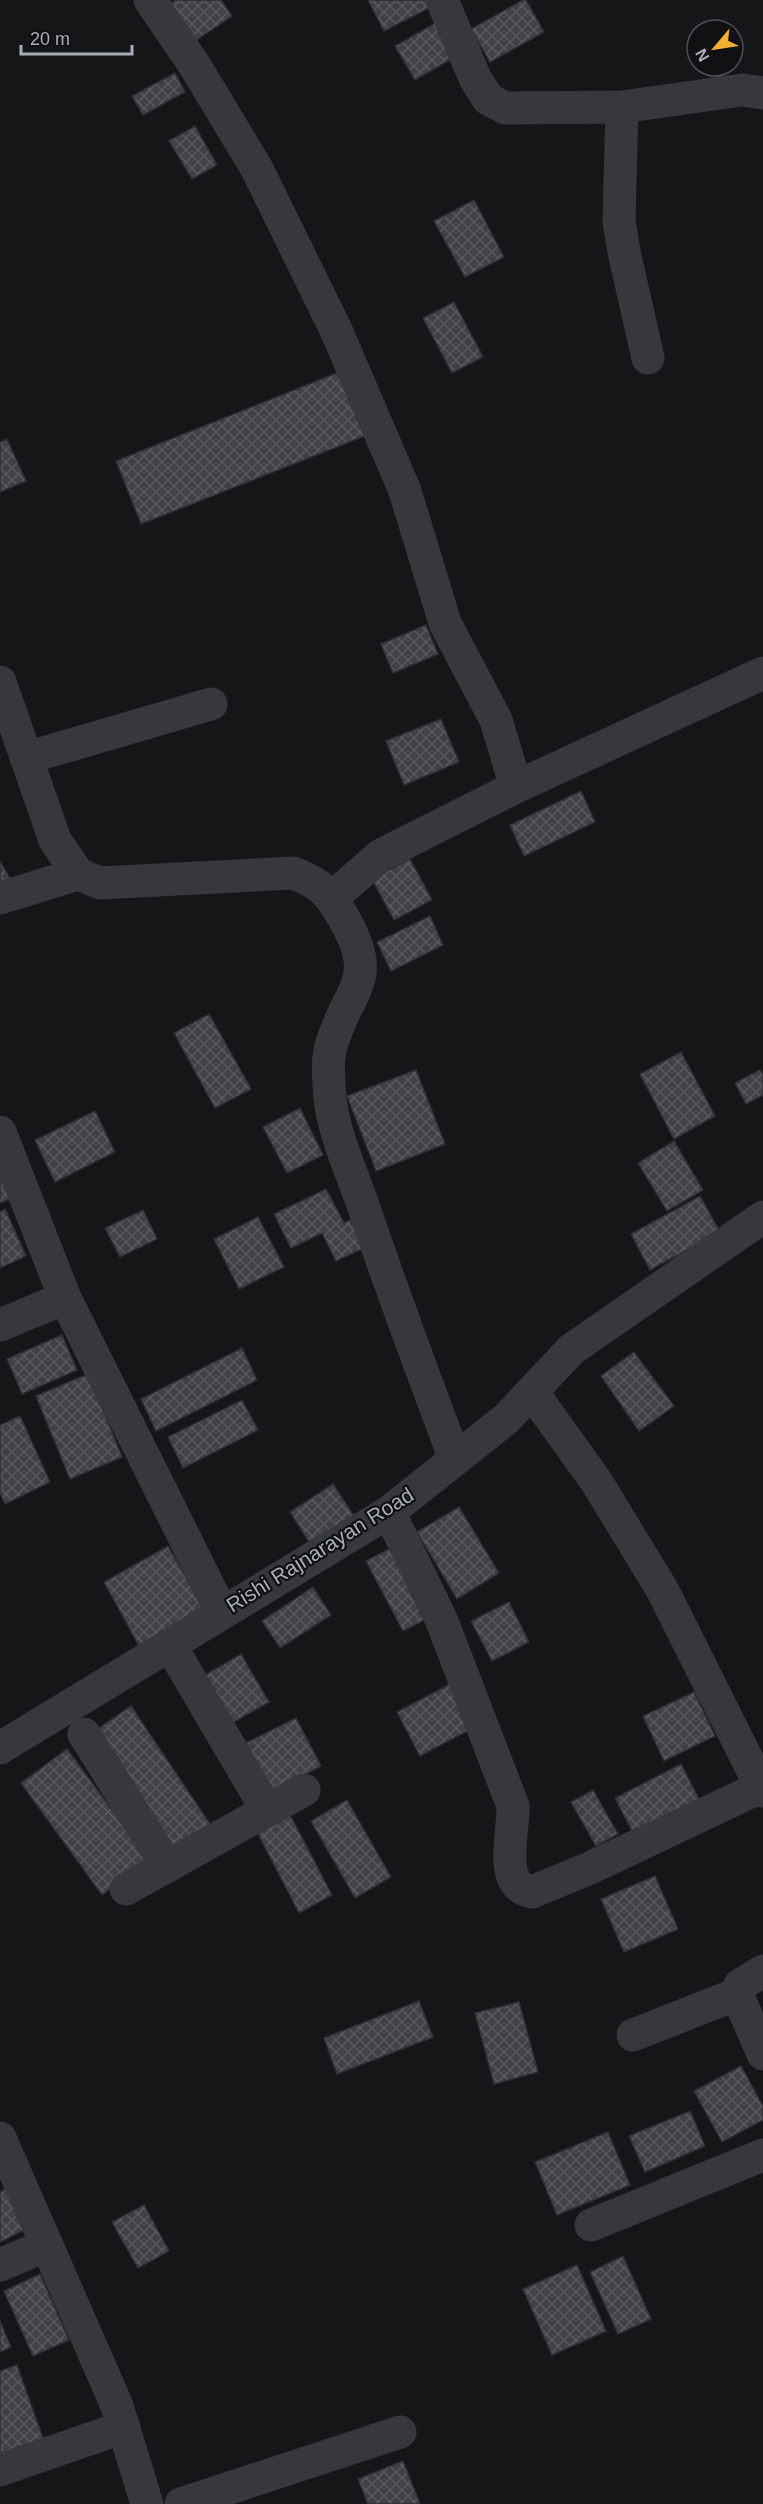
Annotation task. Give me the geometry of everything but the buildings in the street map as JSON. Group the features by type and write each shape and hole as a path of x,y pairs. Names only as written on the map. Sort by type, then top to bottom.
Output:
{"street":[{"path":"150,0 195,66 257,169 336,330 405,491 445,623 496,720 516,787"},
{"path":"442,0 475,78 488,99 505,108 622,106 742,90 763,93"},
{"path":"622,106 619,221 648,358"},
{"path":"332,898 381,855 516,787 763,673"},
{"path":"0,682 55,840 78,874 100,883 293,873 315,882 332,898 356,940 361,966 356,992 332,1044 328,1064 330,1101 389,1283 455,1459"},
{"path":"26,758 211,704"},
{"path":"0,898 78,874"},
{"path":"0,1132 65,1298 222,1613"},
{"name":"Rishi Rajnarayan Road","path":"0,1748 389,1512 506,1419 572,1349 763,1217"},
{"path":"0,1325 65,1298"},
{"path":"389,1512 441,1619 471,1702 513,1806 514,1827 509,1863 514,1882 522,1890 532,1892 590,1868 762,1789 663,1591 596,1481 532,1392"},
{"path":"170,1645 267,1810"},
{"path":"84,1734 167,1866"},
{"path":"126,1888 304,1790"},
{"path":"763,1971 740,1985 737,1994 763,2054"},
{"path":"633,2034 737,1994"},
{"path":"0,2138 117,2406 147,2504"},
{"path":"591,2225 763,2155"},
{"path":"0,2265 47,2245"},
{"path":"0,2470 124,2427"},
{"path":"181,2504 400,2432"}]}
